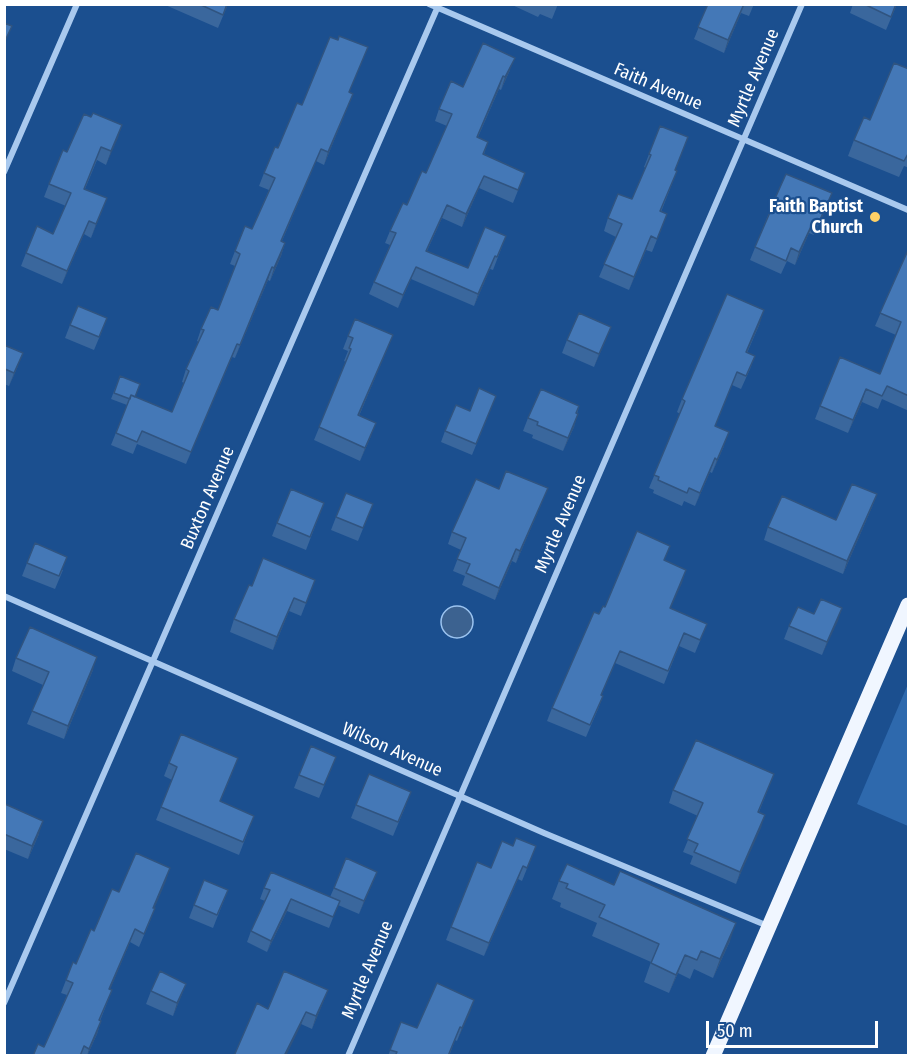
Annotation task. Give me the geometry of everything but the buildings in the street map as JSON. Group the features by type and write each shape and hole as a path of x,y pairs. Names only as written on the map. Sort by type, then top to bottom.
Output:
{"main road":[{"path":"713,1056 909,605"}],"street":[{"path":"4,172 77,4"},
{"name":"Faith Avenue","path":"429,4 909,210"},
{"name":"Myrtle Avenue","path":"348,1056 802,4"},
{"name":"Buxton Avenue","path":"4,1003 438,6"},
{"name":"Wilson Avenue","path":"4,596 460,796 768,927"}],"shaded area":[{"path":"457,606 469,610 473,622 469,634 457,638 445,634 441,622 445,610"},
{"path":"908,684 908,826 857,804"}],"place":[{"name":"Faith Baptist Church","path":"875,217"}]}
